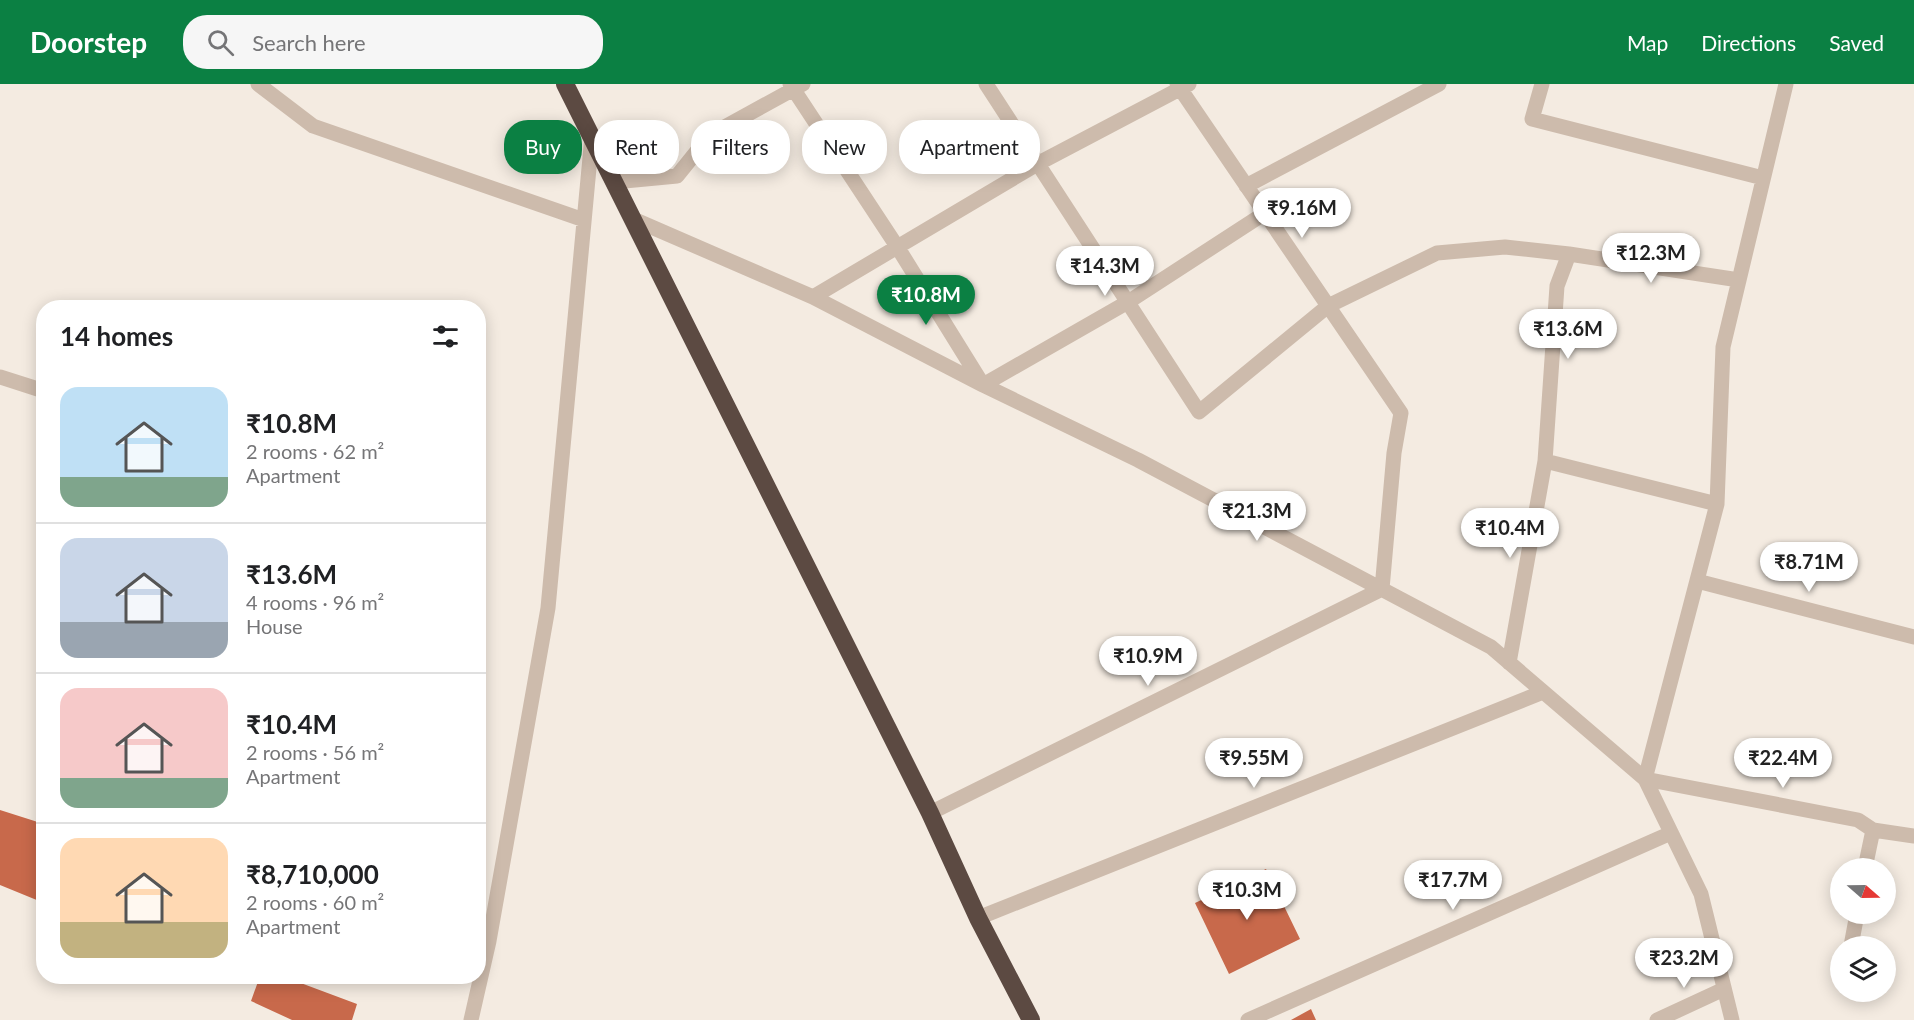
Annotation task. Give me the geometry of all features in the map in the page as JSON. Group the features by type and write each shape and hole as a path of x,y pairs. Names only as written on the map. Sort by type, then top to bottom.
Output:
{"highway":[{"path":"565,84 930,813 978,918 1031,1020"}],"street":[{"path":"258,84 313,126 584,219"},
{"path":"986,84 1010,120"},
{"path":"1246,186 1439,84"},
{"path":"1542,84 1532,119 1763,178"},
{"path":"1645,779 1717,504 1723,347 1786,84"},
{"path":"614,182 677,176 710,135 795,86 982,385"},
{"path":"1040,162 1182,86 1264,213 1401,413 1394,453 1382,589"},
{"path":"486,954 548,608 592,136"},
{"path":"1040,165 1199,412 1328,306 1437,253 1505,247 1569,254 1739,280"},
{"path":"813,297 1021,174"},
{"path":"982,385 1128,302 1264,213"},
{"path":"633,219 813,297 982,385 1138,459 1491,648 1645,779 1701,894 1732,1020"},
{"path":"1509,663 1545,461 1557,286 1569,254"},
{"path":"0,376 36,388"},
{"path":"1545,461 1717,504"},
{"path":"1697,581 1914,637"},
{"path":"930,813 1382,589"},
{"path":"978,918 1543,692"},
{"path":"1645,779 1858,820 1873,830 1914,836"},
{"path":"1867,858 1873,830"},
{"path":"1248,1020 1671,833"},
{"path":"471,1020 479,984"},
{"path":"1657,1020 1724,988"}],"building":[{"path":"0,810 36,821 36,900 0,885"},
{"path":"1266,869 1300,939 1229,974 1195,903"},
{"path":"257,984 303,984 357,1004 352,1020 292,1020 251,1001"},
{"path":"1311,1009 1316,1020 1291,1020"}]}
